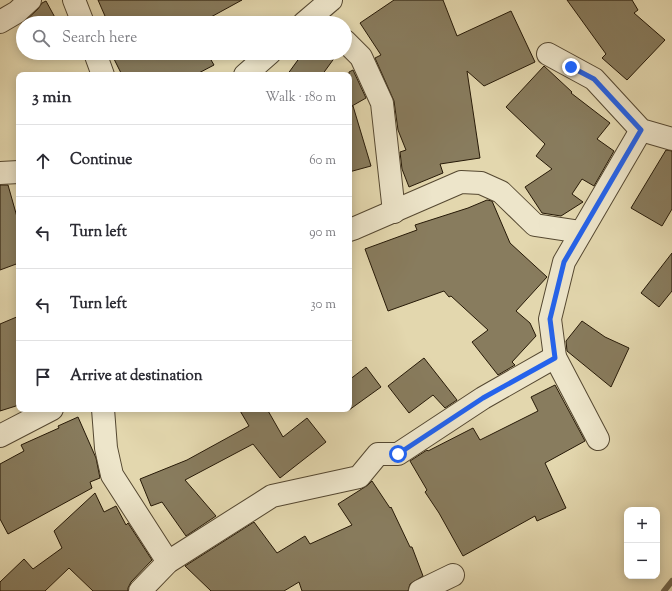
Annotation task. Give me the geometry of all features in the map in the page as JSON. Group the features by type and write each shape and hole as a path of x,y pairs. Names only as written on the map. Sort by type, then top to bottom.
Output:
{"street":[{"path":"0,22 17,12 30,0"},
{"path":"74,0 80,16"},
{"path":"317,16 331,0"},
{"path":"352,48 361,57 382,103 394,212"},
{"path":"548,54 594,79 641,130 672,139"},
{"path":"98,60 102,72"},
{"path":"248,72 262,60"},
{"path":"598,439 555,358 550,319 564,262 641,130"},
{"path":"0,173 16,172"},
{"path":"352,229 461,182 481,183 501,192 535,225 582,232"},
{"path":"140,591 168,562 272,496 359,477 378,454 398,454 483,398 555,358"},
{"path":"0,436 46,412"},
{"path":"103,412 106,448 112,475 168,562"},
{"path":"420,591 453,574"}],"building":[{"path":"98,0 242,0 213,16 105,16"},
{"path":"394,0 443,0 457,36 511,11 535,62 484,86 467,71 480,158 440,164 443,173 409,187 402,169 400,152 406,150 398,130 394,101 375,58 381,55 360,23"},
{"path":"567,0 632,0 638,10 634,13 665,40 627,80 602,58 606,54"},
{"path":"46,1 54,16 30,16 42,3"},
{"path":"114,60 211,60 214,65 201,72 120,72"},
{"path":"298,60 333,60 324,72 289,72"},
{"path":"544,66 572,92 571,93 610,123 597,139 614,151 594,186 582,179 572,194 583,202 561,216 542,213 525,187 552,169 536,156 545,144 506,107"},
{"path":"353,70 366,98 352,106 352,72 349,72"},
{"path":"352,106 353,106 371,166 352,171"},
{"path":"666,150 672,151 672,209 662,226 631,208"},
{"path":"0,185 8,185 16,213 16,264 0,270"},
{"path":"487,200 492,201 510,243 547,277 516,311 530,323 536,336 512,362 515,365 498,375 472,342 488,330 444,291 388,311 365,249 417,230 415,225 468,208"},
{"path":"672,253 672,291 659,307 641,293"},
{"path":"16,317 16,406 0,411 0,324"},
{"path":"582,321 605,337 629,348 611,387 567,351 566,341"},
{"path":"424,358 457,400 445,408 433,395 409,413 388,386"},
{"path":"366,367 381,387 352,408 352,378"},
{"path":"555,385 585,441 545,463 566,508 537,521 535,516 463,556 439,513 425,492 427,490 410,461 427,450 428,451 473,428 480,440 538,411 531,397"},
{"path":"241,412 269,412 283,437 307,418 326,442 280,478 253,444 185,480 216,516 186,536 162,502 151,506 140,479 187,460 249,426"},
{"path":"78,417 96,458 100,478 90,482 92,488 8,534 0,519 0,464 24,451 21,445 59,428 58,426"},
{"path":"372,481 390,508 391,507 410,547 412,547 423,576 410,584 408,591 302,591 299,582 284,591 211,591 185,566 254,522 277,553 305,536 310,544 352,525 338,504"},
{"path":"95,493 104,512 116,506 126,525 128,523 152,560 131,582 128,591 93,591 69,568 45,591 0,591 0,582 24,559 33,569 62,548 54,531"}],"waterway":[{"path":"664,591 672,581"}],"route":[{"path":"398,454 483,398 555,358 550,319 564,262 641,130 594,79 571,67"}]}
